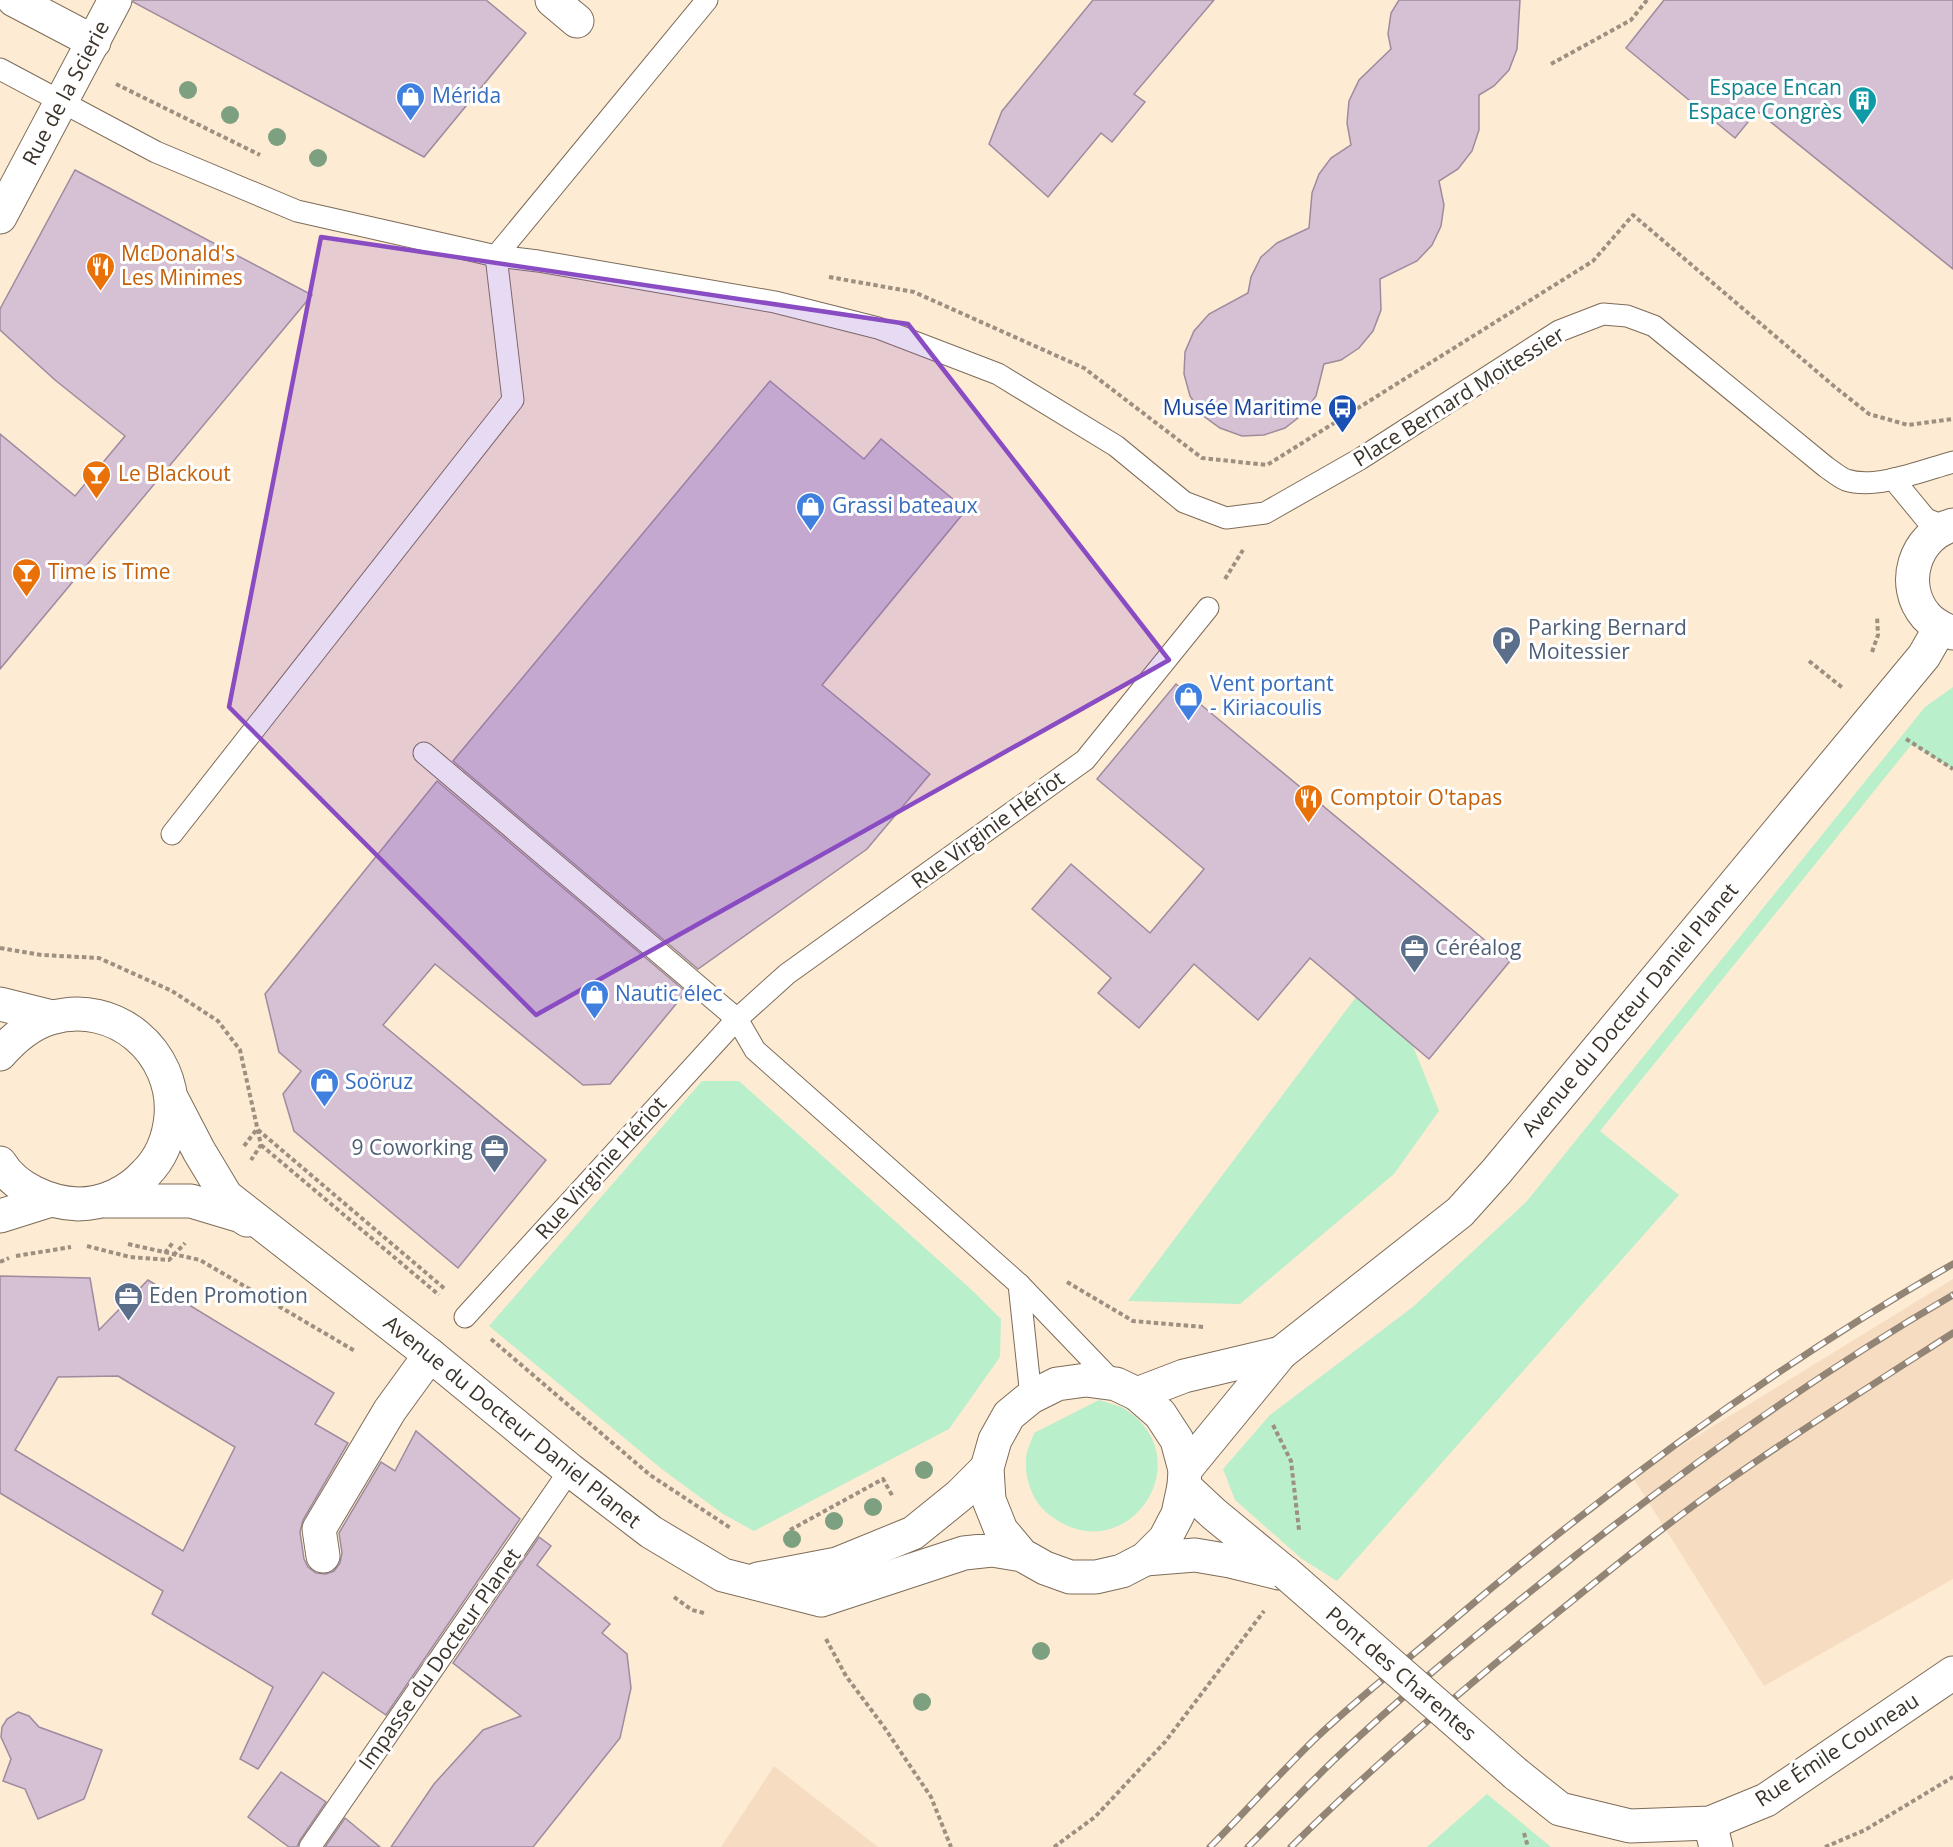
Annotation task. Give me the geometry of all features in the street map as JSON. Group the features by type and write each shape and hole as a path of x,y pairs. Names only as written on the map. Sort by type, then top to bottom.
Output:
{"street":[{"path":"14,0 93,42"},
{"name":"Rue de la Scierie","path":"0,217 115,0"},
{"path":"552,0 577,21"},
{"path":"1947,630 1925,615 1916,598 1912,579 1915,560 1922,546 1933,534 1950,526"},
{"name":"Avenue du Docteur Daniel Planet","path":"1184,1478 1281,1353 1460,1212 1497,1172 1947,630"},
{"path":"0,1004 52,1017"},
{"path":"0,1054 13,1039 32,1026 52,1017 79,1014 107,1018 131,1031 152,1049 165,1072 172,1099 170,1132 157,1162 134,1186 105,1201"},
{"name":"Avenue du Docteur Daniel Planet","path":"172,1099 226,1196 651,1532 723,1575 821,1599 964,1553 992,1550 1022,1555"},
{"path":"0,1163 24,1188 51,1200"},
{"path":"0,1216 51,1200"},
{"name":"Avenue du Docteur Daniel Planet","path":"51,1200 78,1204 105,1201 191,1201 241,1216 286,1245"},
{"name":"Avenue du Docteur Daniel Planet","path":"1126,1389 1281,1353"},
{"path":"323,1556 319,1530 390,1410 430,1355"},
{"path":"1086,1380 1126,1389 1160,1414 1177,1440 1184,1478 1178,1514 1165,1539 1145,1559 1122,1571 1096,1577 1070,1576 1045,1568 1022,1555 1001,1530 989,1500 987,1468 995,1440 1009,1415 1031,1396 1057,1384 1086,1380"},
{"name":"Avenue du Docteur Daniel Planet","path":"747,1581 837,1564 913,1533 960,1495 987,1468"},
{"path":"1184,1478 1214,1514 1286,1573"},
{"path":"1145,1559 1195,1555 1286,1573"},
{"name":"Pont des Charentes","path":"1286,1573 1516,1774"},
{"name":"Rue Émile Couneau","path":"1516,1774 1560,1809 1630,1826 1713,1835 1953,1673"}],"lane":[{"path":"172,834 513,400 496,256 707,0"},
{"path":"0,69 156,152 297,211 496,256 538,261 775,302 878,327 998,374 1116,446 1184,502 1226,518 1265,513"},
{"name":"Place Bernard Moitessier","path":"1265,513 1360,459 1559,331 1603,314 1627,316 1654,326 1826,467 1847,480 1871,482 1893,479 1953,462"},
{"path":"1893,479 1926,519 1950,526"},
{"name":"Rue Virginie Hériot","path":"465,1317 737,1019 787,974 1084,760 1208,608"},
{"path":"424,753 737,1019 755,1050 1019,1284 1126,1389"},
{"path":"1019,1284 1031,1396"},
{"name":"Impasse du Docteur Planet","path":"310,1847 570,1470"}],"path":[{"path":"1551,64 1630,20 1647,0"},
{"path":"107,80 268,158"},
{"path":"820,275 914,292 1084,368 1202,458 1267,465 1593,261 1633,215 1869,414 1908,425 1953,419"},
{"path":"1208,608 1265,513"},
{"path":"1870,656 1878,635 1877,613"},
{"path":"261,1145 650,1475 738,1534"},
{"path":"0,1262 82,1245 130,1257 169,1260 174,1254"},
{"path":"1019,1284 1036,1272 1073,1284 1133,1321 1223,1328 1227,1366"},
{"path":"1054,1847 1095,1817 1165,1742 1265,1608 1301,1545 1291,1461 1272,1424"},
{"path":"789,1530 883,1479 913,1533"},
{"path":"822,1631 846,1676 931,1797 951,1847"},
{"path":"1825,1847 1865,1830 1953,1777"}],"highlighted area":[{"path":"321,237 908,324 1169,660 536,1015 229,707"}],"shaded area":[{"path":"1953,1279 1953,1579 1764,1686 1632,1476"},
{"path":"774,1766 878,1847 721,1847"}],"green space":[{"path":"1953,687 1953,769 1912,744 1600,1131 1679,1195 1337,1581 1302,1559 1235,1500 1223,1469 1270,1415 1414,1306 1527,1201 1925,707"},
{"path":"1356,997 1413,1046 1439,1111 1394,1174 1240,1304 1128,1301"},
{"path":"702,1081 739,1081 974,1292 1001,1319 1000,1357 949,1429 754,1531 723,1514 663,1470 489,1326"},
{"path":"1099,1400 1125,1409 1148,1431 1157,1456 1156,1481 1144,1504 1126,1521 1102,1531 1075,1529 1047,1513 1037,1502 1028,1482 1027,1453 1034,1433"},
{"path":"1487,1794 1551,1847 1427,1847"}],"building":[{"path":"134,0 486,0 526,33 424,157 133,2"},
{"path":"1093,0 1214,0 1134,94 1145,102 1112,142 1101,133 1048,197 989,144 1002,111"},
{"path":"1399,0 1520,0 1517,49 1509,70 1494,86 1479,95 1479,130 1472,151 1458,169 1439,181 1444,205 1441,226 1432,245 1417,261 1380,279 1381,310 1373,331 1359,348 1341,360 1324,364 1316,396 1303,414 1285,428 1264,435 1242,436 1220,428 1202,415 1190,396 1184,374 1185,352 1194,331 1209,314 1248,293 1251,277 1261,257 1277,243 1309,228 1312,193 1319,174 1331,158 1351,145 1347,123 1349,101 1359,80 1391,49 1388,34 1391,13"},
{"name":"Espace Encan Espace Congrès","path":"1664,0 1953,0 1953,269 1757,111 1735,138 1626,48"},
{"path":"75,170 312,295 0,669 0,434 75,496 125,436 55,380 0,330 0,309"},
{"path":"770,381 864,459 881,439 966,510 822,685 930,774 867,849 698,969 453,761"},
{"path":"1176,684 1510,961 1429,1059 1310,958 1258,1020 1194,964 1139,1028 1098,993 1111,978 1032,909 1071,864 1150,933 1204,869 1097,779"},
{"path":"437,781 686,992 610,1084 583,1085 435,964 383,1025 546,1160 458,1268 294,1131 283,1094 301,1071 279,1052 265,994"},
{"path":"0,1276 90,1278 99,1330 148,1280 334,1393 315,1424 348,1443 303,1520 300,1532 304,1559 308,1567 316,1573 326,1574 334,1571 340,1563 342,1553 339,1533 381,1462 395,1471 416,1431 520,1519 386,1715 323,1672 258,1769 240,1759 273,1687 152,1614 163,1591 0,1493","holes":["118,1376 235,1447 183,1551 15,1450 58,1377"]},
{"path":"539,1537 551,1546 537,1565 610,1624 602,1633 627,1654 631,1688 620,1738 533,1847 391,1847 434,1784 483,1730 521,1716 453,1663"},
{"path":"18,1712 29,1716 39,1727 102,1750 84,1799 38,1819 25,1789 3,1781 11,1759 1,1737 2,1727 7,1719"},
{"path":"281,1772 326,1802 297,1847 289,1847 248,1817"},
{"path":"345,1818 380,1847 325,1847"}],"railway":[{"path":"1210,1847 1331,1724 1564,1529 1689,1434 1754,1389 1885,1304 1953,1264"},
{"path":"1248,1847 1323,1771 1384,1714 1462,1647 1590,1544 1690,1468 1793,1395 1953,1295"},
{"path":"1291,1847 1384,1759 1448,1703 1611,1569 1722,1485 1953,1333"}],"place":[{"name":"Mérida","path":"411,122"},
{"name":"Espace Encan Espace Congrès","path":"1863,126"},
{"name":"McDonald's Les Minimes","path":"100,292"},
{"name":"Musée Maritime","path":"1343,434"},
{"name":"Le Blackout","path":"97,500"},
{"name":"Grassi bateaux","path":"811,532"},
{"name":"Time is Time","path":"27,598"},
{"name":"Parking Bernard Moitessier","path":"1507,666"},
{"name":"Vent portant - Kiriacoulis","path":"1189,722"},
{"name":"Comptoir O'tapas","path":"1309,824"},
{"name":"Céréalog","path":"1414,974"},
{"name":"Nautic élec","path":"594,1020"},
{"name":"Soöruz","path":"324,1108"},
{"name":"9 Coworking","path":"494,1174"},
{"name":"Eden Promotion","path":"128,1322"}]}
